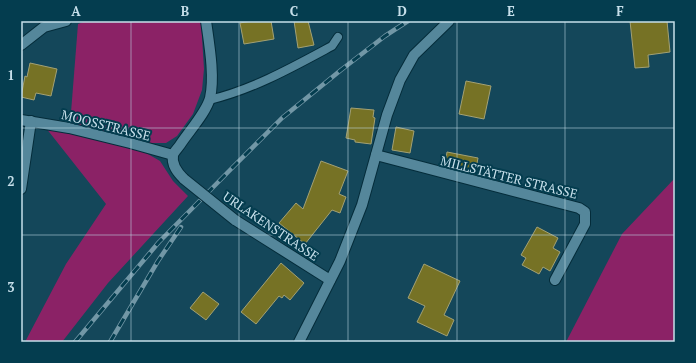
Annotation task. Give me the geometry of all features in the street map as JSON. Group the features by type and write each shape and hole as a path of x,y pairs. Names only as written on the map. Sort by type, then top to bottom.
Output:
{"street":[{"path":"21,45 44,27 66,21"},
{"path":"173,155 200,116 209,100 212,89 210,45 206,21"},
{"path":"300,342 340,261 362,204 387,115 400,80 414,55 449,21"},
{"name":"MOOSSTRASSE","path":"21,120 69,128 173,155"},
{"path":"21,189 31,121"},
{"name":"URLAKENSTRASSE","path":"173,155 174,164 178,173 235,220 330,280"},
{"name":"MILLSTÄTTER STRASSE","path":"376,155 386,159 579,208 585,212 585,224 555,280"}],"lane":[{"path":"209,100 227,96 285,71 332,46 338,37"}],"shaded area":[{"path":"86,21 201,21 204,69 202,90 193,114 177,136 166,143 144,143 70,125 78,24"},
{"path":"46,128 141,150 160,161 173,181 188,196 108,283 62,342 25,342 66,264 106,204"},
{"path":"675,178 675,342 566,342 622,234"}],"building":[{"path":"251,21 271,21 274,39 244,44 240,23"},
{"path":"294,21 308,21 314,45 298,48"},
{"path":"630,21 667,21 670,52 648,55 649,67 635,68"},
{"path":"30,63 57,69 51,96 36,93 34,100 21,97 25,76 27,77"},
{"path":"466,81 491,86 484,119 459,114"},
{"path":"351,108 374,110 373,117 375,118 371,144 355,142 355,140 346,138"},
{"path":"396,127 414,131 410,153 392,150"},
{"path":"447,152 478,158 475,174 445,166"},
{"path":"321,161 348,171 339,194 346,197 340,213 332,210 305,244 279,223 296,203 303,209"},
{"path":"537,227 558,238 553,248 560,252 550,271 543,267 539,274 522,265 526,258 521,255"},
{"path":"281,263 304,283 290,300 284,295 282,298 279,296 256,324 241,312"},
{"path":"424,264 460,281 444,315 454,320 447,336 417,322 425,306 408,298"},
{"path":"203,292 219,304 206,320 190,308"}],"railway":[{"path":"75,342 159,242 282,118 385,36 408,21"},
{"path":"110,342 158,261 181,227"}]}
